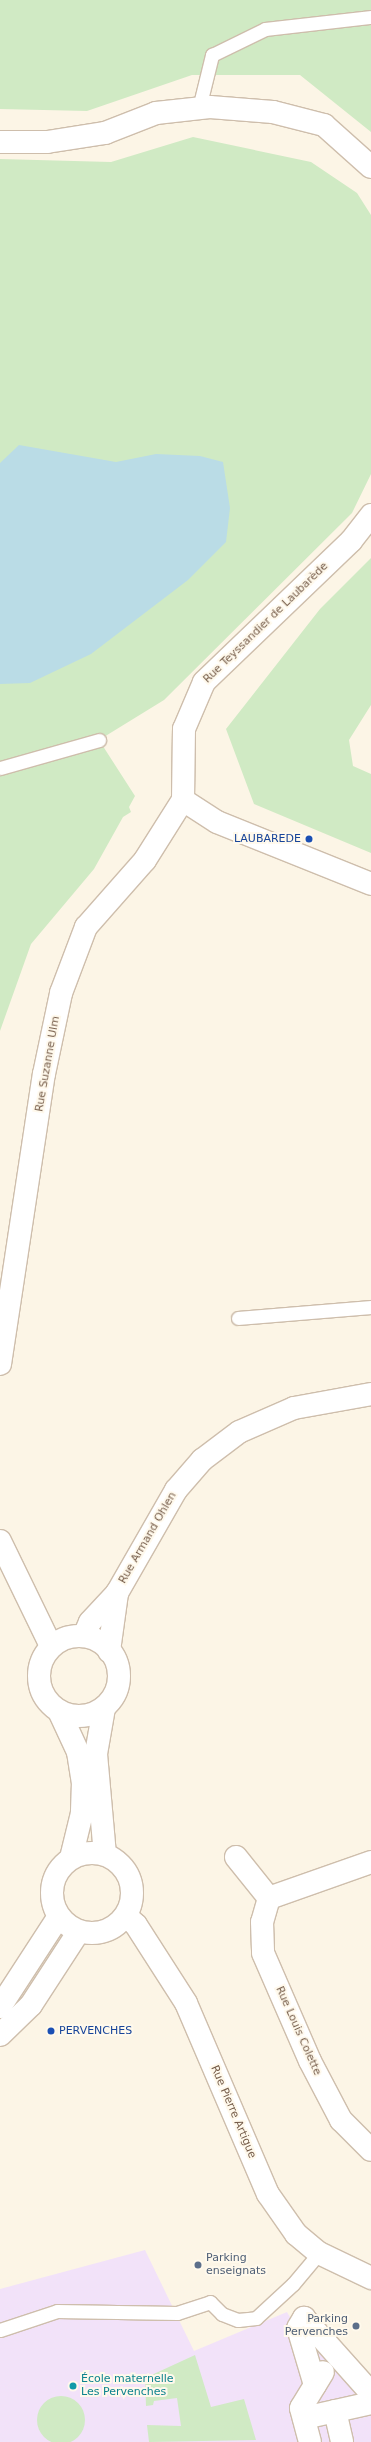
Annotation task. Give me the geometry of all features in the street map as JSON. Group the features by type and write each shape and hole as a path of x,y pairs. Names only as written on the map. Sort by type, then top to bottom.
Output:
{"main road":[{"path":"0,142 47,142 105,133 156,113 199,108 273,112 324,125 371,167"},
{"name":"Rue Teyssandier de Laubarède","path":"183,800 184,729 204,682 351,541 371,515"},
{"path":"183,800 217,822 371,884"},
{"name":"Rue Suzanne Ulm","path":"0,1364 44,1074 61,994 86,927 146,860 183,800"},
{"name":"Rue Armand Ohlen","path":"84,1636 90,1622 117,1592 176,1490 202,1460 239,1432 294,1408 371,1394"},
{"path":"0,1541 51,1646"},
{"name":"Rue Armand Ohlen","path":"109,1651 117,1592"},
{"path":"84,1636 109,1651 119,1674 112,1699 104,1708 81,1717 59,1711 49,1704 39,1683 42,1660 51,1646 71,1637 84,1636"},
{"path":"104,1708 96,1754 105,1855"},
{"path":"59,1711 78,1752 83,1782 82,1813 71,1858"},
{"path":"82,1853 105,1855 126,1871 131,1884 132,1898 126,1916 102,1932 79,1931 59,1916 51,1891 61,1867 71,1858 82,1853"},
{"path":"236,1857 269,1898 371,1862"},
{"name":"Rue Louis Colette","path":"269,1898 262,1922 263,1953 310,2061 341,2120 371,2150"},
{"path":"0,2007 59,1916"},
{"name":"Rue Pierre Artigue","path":"126,1916 136,1925 186,2003 268,2194 296,2234 318,2253 371,2278"},
{"path":"0,2035 30,2005 79,1931"},
{"path":"315,2385 298,2328 304,2318 371,2393"},
{"path":"310,2442 301,2408 335,2352"},
{"path":"304,2418 371,2403"},
{"path":"335,2411 342,2442"}],"lane":[{"path":"199,108 212,56 264,29 371,18"},
{"path":"0,768 99,740"},
{"path":"238,1318 371,1306"},
{"path":"0,2330 57,2311 177,2313 210,2302 233,2318 256,2318 293,2284 318,2253"}],"shaded area":[{"path":"145,2250 194,2351 287,2312 291,2319 309,2308 371,2377 371,2442 0,2442 0,2289"}],"green space":[{"path":"0,0 371,0 371,132 300,75 192,75 87,111 0,109"},
{"path":"193,137 311,162 357,193 371,215 371,474 352,513 164,700 99,740 135,796 129,807 131,812 123,817 94,869 31,944 0,1031 0,159 111,162"},
{"path":"371,558 371,705 349,740 353,766 371,774 371,853 254,804 226,729 320,609"},
{"path":"195,2355 211,2407 244,2399 256,2440 149,2442 147,2425 181,2426 177,2398 154,2401 153,2405 146,2406 145,2378"},
{"path":"56,2396 66,2396 75,2400 81,2406 84,2411 84,2429 75,2440 66,2444 56,2444 47,2440 41,2434 37,2425 37,2415 41,2406 47,2400"}],"water":[{"path":"19,445 116,462 156,454 200,456 223,462 230,508 226,542 188,580 91,654 30,683 0,684 0,463"}],"place":[{"name":"LAUBAREDE","path":"309,839"},
{"name":"PERVENCHES","path":"51,2031"},
{"name":"Parking enseignats","path":"198,2265"},
{"name":"Parking Pervenches","path":"356,2326"},
{"name":"École maternelle Les Pervenches","path":"73,2386"}]}
